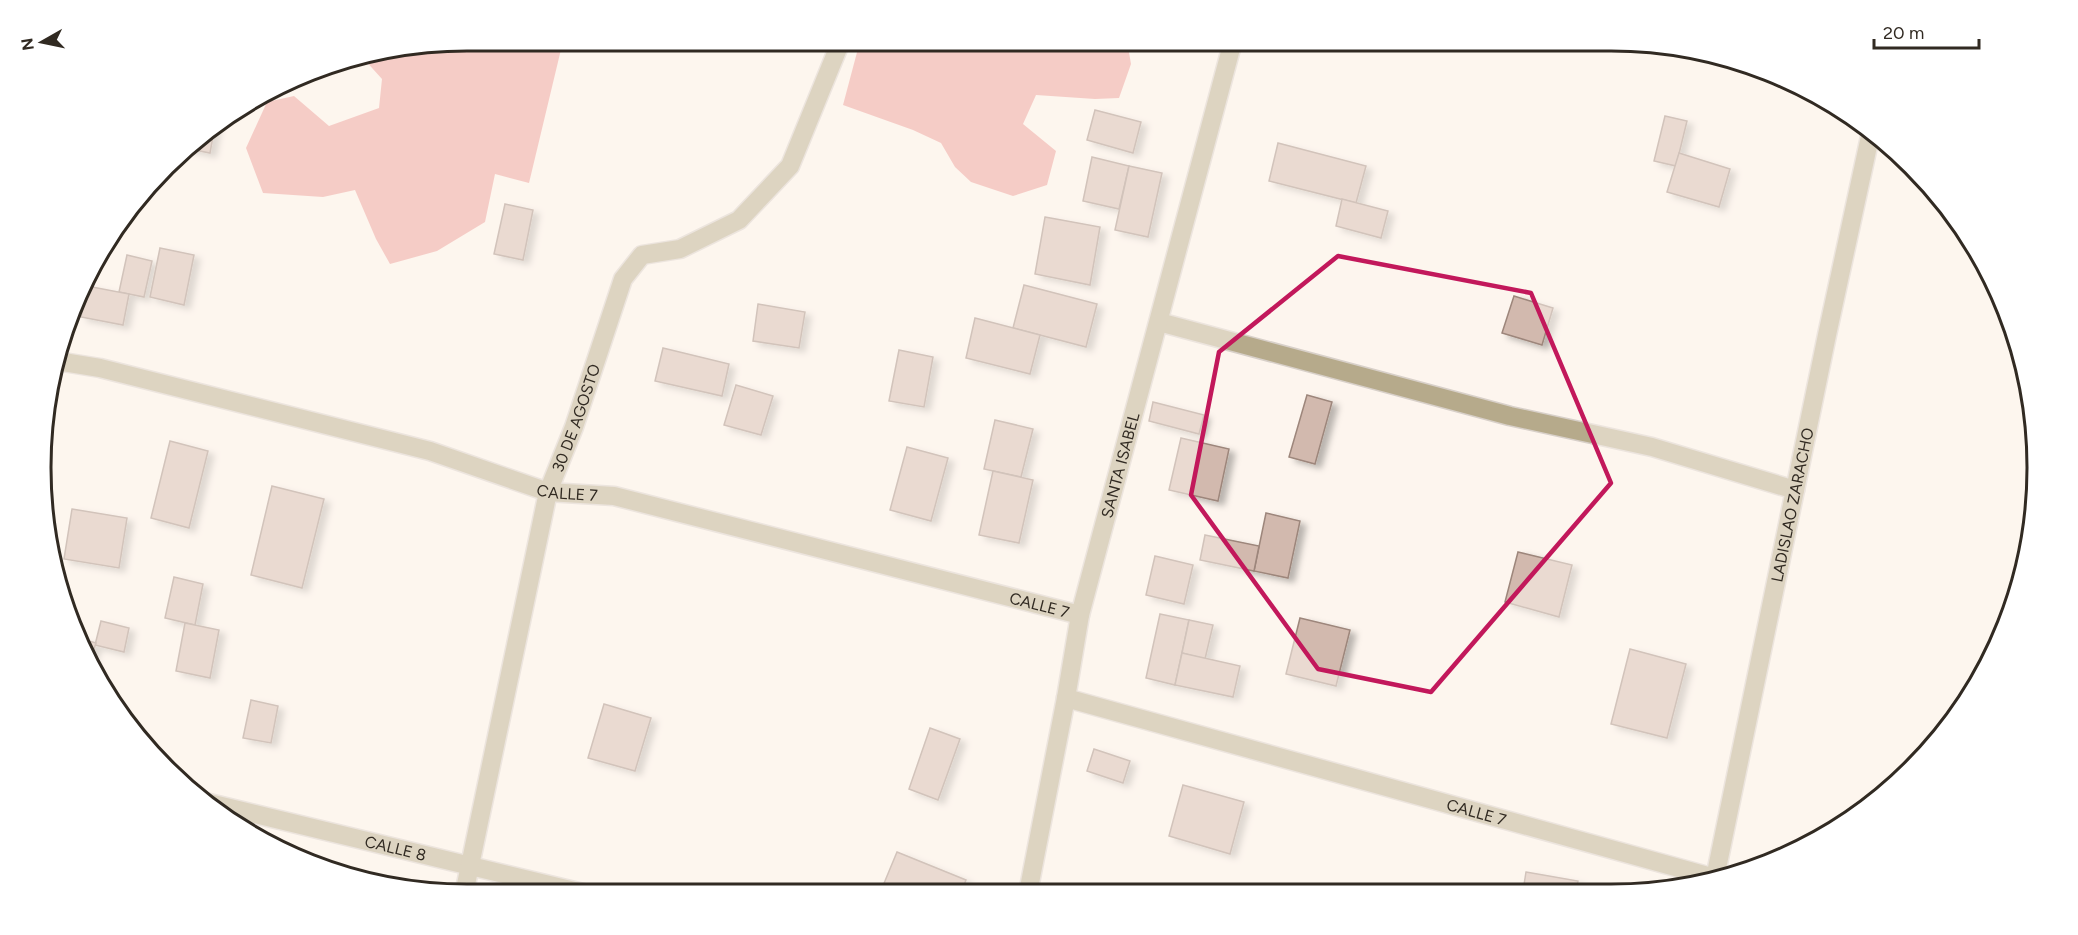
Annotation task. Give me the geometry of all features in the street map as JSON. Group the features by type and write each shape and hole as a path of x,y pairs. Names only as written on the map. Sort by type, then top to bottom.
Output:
{"street":[{"name":"30 DE AGOSTO","path":"466,884 548,492 574,426 623,279 642,255 680,249 739,220 790,166 837,51"},
{"name":"SANTA ISABEL","path":"1030,884 1080,615 1230,51"},
{"name":"LADISLAO ZARACHO","path":"1717,870 1869,141"},
{"path":"1159,322 1510,416 1652,447 1795,490"},
{"name":"CALLE 7","path":"64,362 100,368 430,451 548,492 614,496 1080,615"},
{"name":"CALLE 7","path":"1066,698 1701,874"},
{"name":"CALLE 8","path":"227,807 546,884"}],"highlighted area":[{"path":"1338,256 1531,293 1611,483 1431,692 1318,669 1191,495 1219,352"}],"shaded area":[{"path":"561,51 529,183 495,174 485,222 437,251 390,264 376,239 355,190 323,197 263,193 246,148 269,102 294,96 329,126 379,108 382,79 368,63 440,52"},
{"path":"857,51 1129,51 1131,64 1119,98 1095,99 1036,95 1023,124 1056,151 1047,185 1013,196 971,182 955,167 941,143 913,130 843,105"}],"building":[{"path":"1095,110 1141,122 1133,153 1087,140"},
{"path":"1665,116 1687,121 1676,166 1654,161"},
{"path":"213,138 210,153 197,150"},
{"path":"1278,143 1366,166 1356,203 1269,181"},
{"path":"1679,153 1730,169 1719,207 1667,192"},
{"path":"1092,157 1129,166 1119,209 1083,201"},
{"path":"1129,166 1162,173 1148,237 1115,230"},
{"path":"1342,199 1388,211 1381,238 1336,226"},
{"path":"505,204 533,210 523,260 494,254"},
{"path":"1045,217 1100,227 1090,285 1035,274"},
{"path":"160,248 194,255 184,305 150,297"},
{"path":"127,255 152,261 144,297 119,292"},
{"path":"1024,285 1097,304 1086,347 1013,328"},
{"path":"92,287 129,294 123,325 81,317"},
{"path":"1514,296 1553,308 1542,345 1502,333"},
{"path":"758,304 805,312 799,348 753,341"},
{"path":"975,318 1040,335 1030,374 966,358"},
{"path":"663,348 729,364 722,396 655,381"},
{"path":"899,350 933,357 924,407 889,401"},
{"path":"736,385 773,396 761,435 724,425"},
{"path":"1307,395 1332,402 1315,464 1289,457"},
{"path":"1153,402 1204,415 1199,434 1149,421"},
{"path":"995,420 1033,429 1021,477 984,469"},
{"path":"1181,438 1229,449 1218,501 1169,490"},
{"path":"170,441 208,451 189,528 151,518"},
{"path":"907,447 948,458 931,521 890,510"},
{"path":"993,471 1033,480 1019,543 979,535"},
{"path":"272,486 324,499 302,588 251,575"},
{"path":"72,509 127,518 119,568 64,559"},
{"path":"1266,513 1300,521 1288,578 1254,571"},
{"path":"1205,535 1259,546 1254,571 1200,560"},
{"path":"1518,552 1572,565 1559,617 1505,602"},
{"path":"1155,556 1193,565 1184,604 1146,595"},
{"path":"174,577 203,584 195,625 165,618"},
{"path":"1160,614 1189,620 1175,685 1146,678"},
{"path":"1300,618 1350,630 1336,686 1286,674"},
{"path":"1189,620 1213,625 1205,659 1182,653"},
{"path":"101,621 129,628 124,652 95,645"},
{"path":"185,623 219,630 210,678 176,671"},
{"path":"89,641 96,643 93,651"},
{"path":"1630,649 1686,664 1667,738 1611,724"},
{"path":"1182,653 1240,666 1233,697 1175,685"},
{"path":"251,700 278,706 271,743 243,738"},
{"path":"604,704 651,718 635,771 588,758"},
{"path":"930,728 960,739 938,800 909,789"},
{"path":"1094,749 1130,761 1123,783 1087,771"},
{"path":"1183,785 1244,802 1230,854 1169,836"},
{"path":"897,852 966,880 964,884 884,884"},
{"path":"1526,872 1578,881 1577,884 1524,884"}]}
